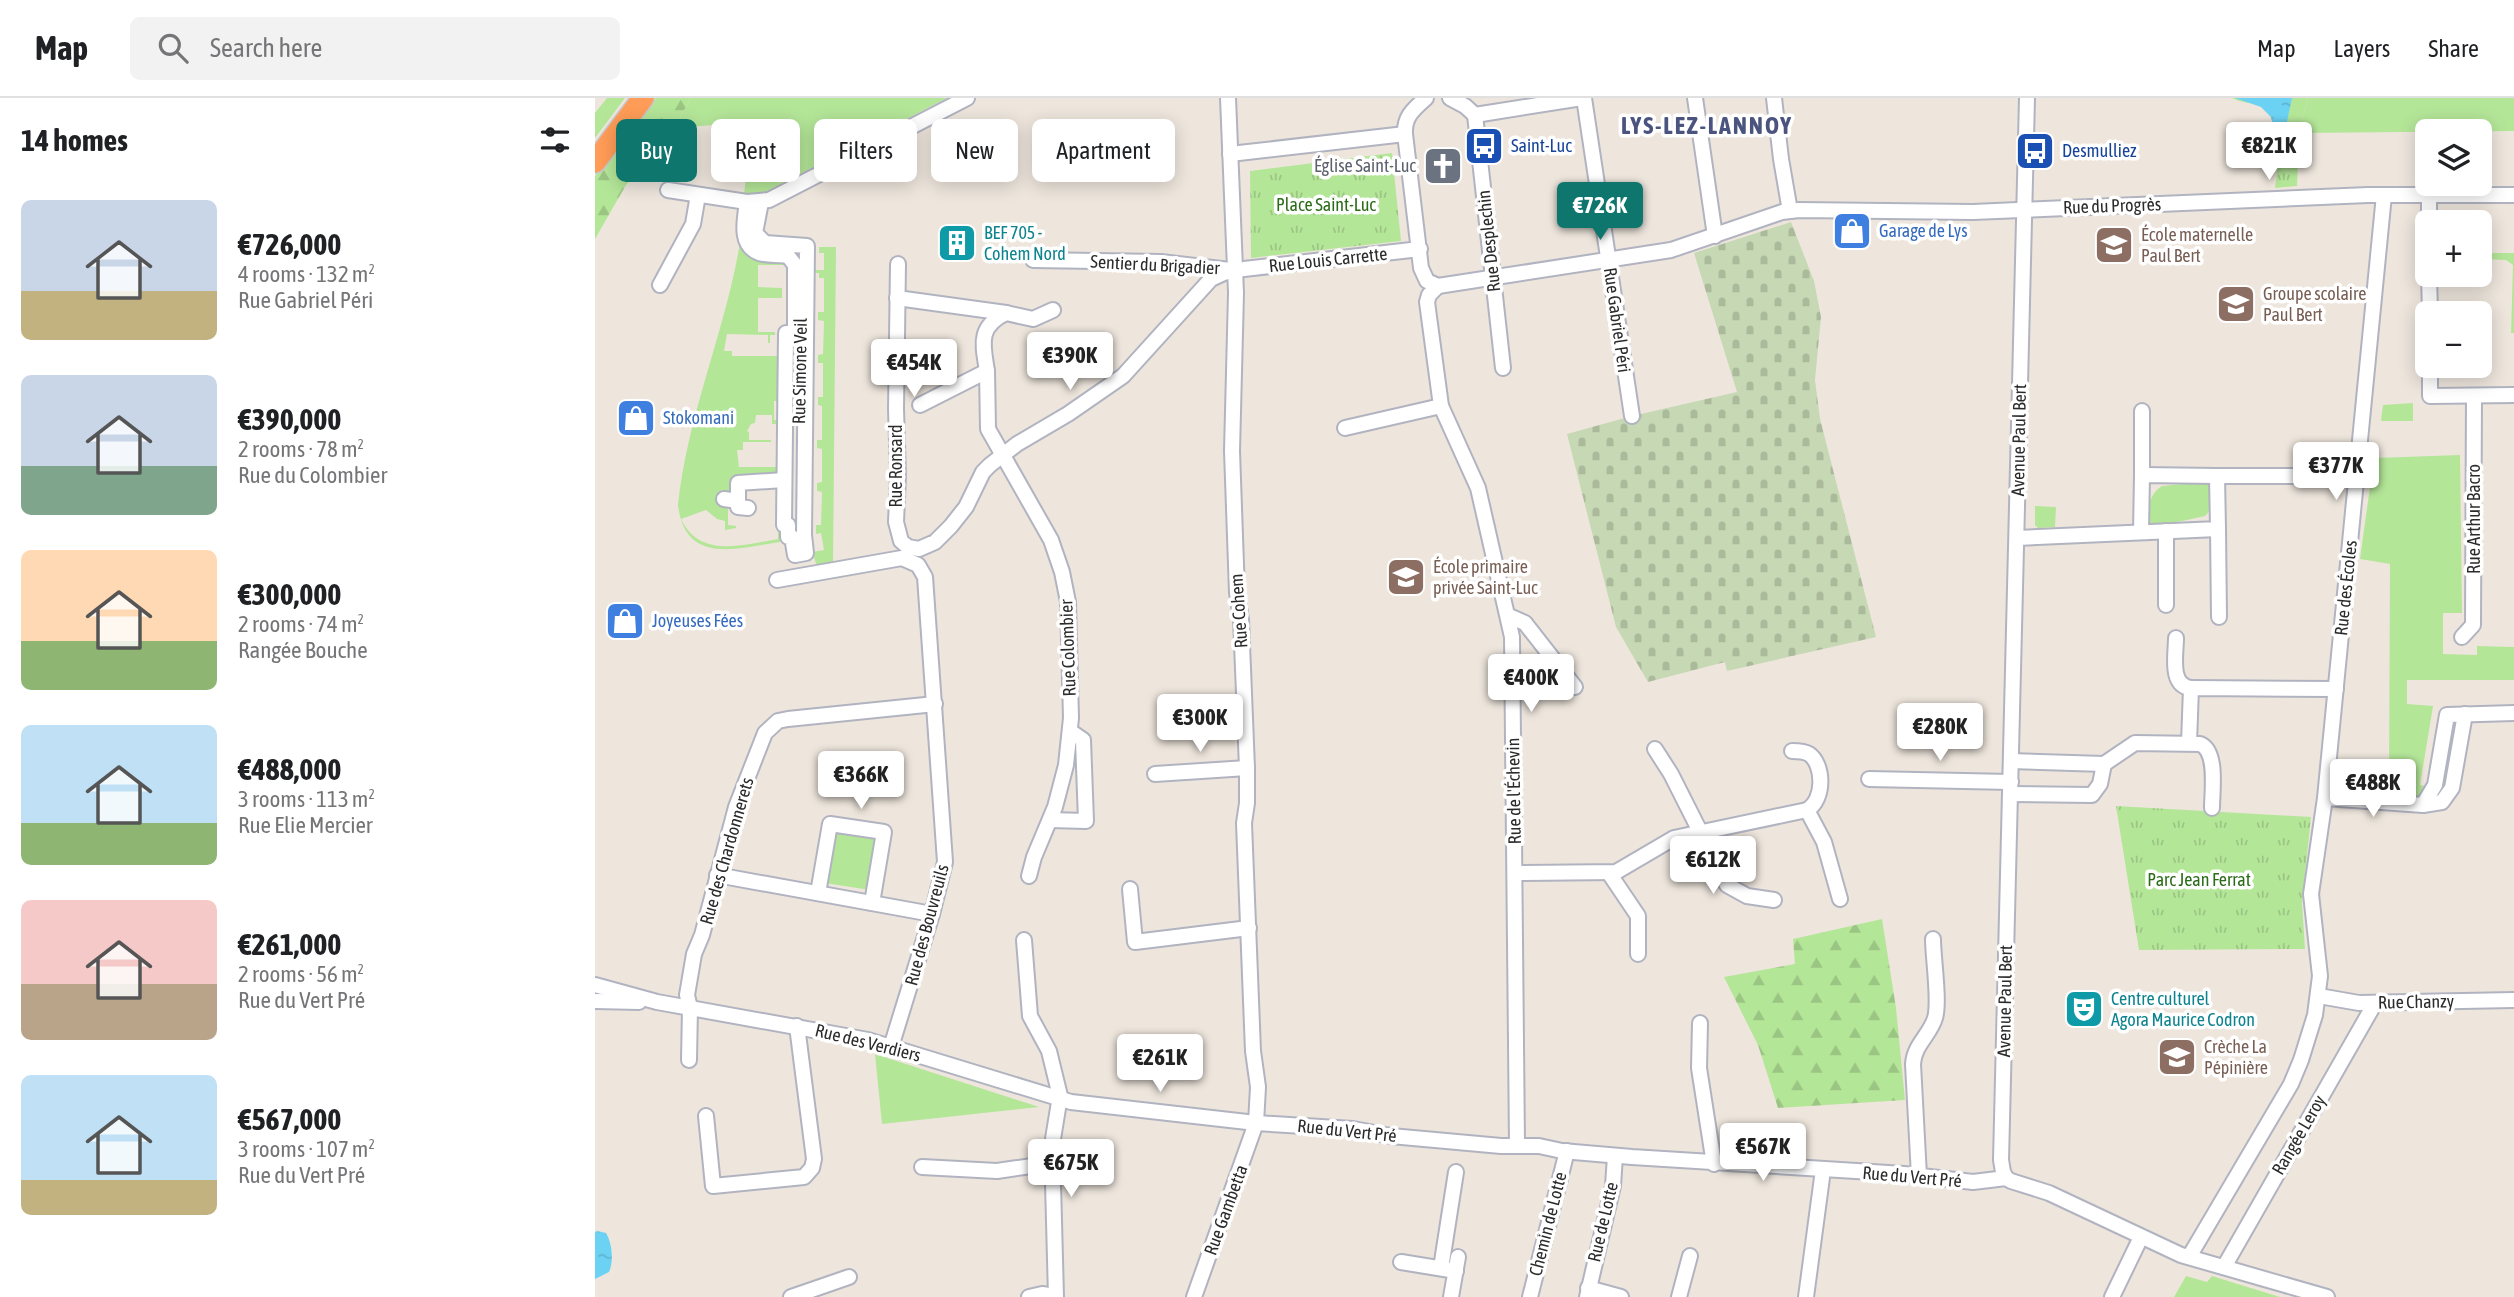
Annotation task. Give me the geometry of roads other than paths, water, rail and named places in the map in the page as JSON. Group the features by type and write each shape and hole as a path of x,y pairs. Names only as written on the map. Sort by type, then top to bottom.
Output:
{"highway":[{"path":"595,148 633,98"},
{"path":"595,162 643,98"}],"street":[{"path":"668,190 754,202 776,197 967,98"},
{"name":"Rue Cohem","path":"1228,98 1235,270 1232,451 1247,768 1248,803 1244,820 1253,1051 1258,1087 1256,1123"},
{"path":"1426,98 1405,122 1423,276 1438,286 1493,278"},
{"path":"1450,98 1475,115 1583,98"},
{"name":"Rue Gabriel Péri","path":"1583,98 1632,416"},
{"path":"1695,98 1715,236"},
{"path":"1774,98 1790,211"},
{"name":"Avenue Paul Bert","path":"2006,1178 2001,1160 2027,98"},
{"name":"Rue Desplechin","path":"1475,115 1503,368"},
{"path":"1230,154 1405,134"},
{"path":"660,285 693,224 698,195"},
{"name":"Rue des Écoles","path":"2319,996 2320,969 2311,894 2325,798 2384,195"},
{"name":"Rue du Progrès","path":"1493,278 1671,250 1790,211 1965,213 2415,195"},
{"name":"Rue du Progrès","path":"2492,195 2514,195"},
{"path":"754,202 755,233 760,240 765,243 807,246 806,553 795,555 792,537 788,537 788,525 784,525 781,338 795,334 795,265 788,256 761,253 750,245 744,232 754,202"},
{"name":"Rue Louis Carrette","path":"1235,270 1420,249"},
{"name":"Sentier du Brigadier","path":"1033,260 1161,262 1235,270"},
{"name":"Rue Ronsard","path":"898,264 898,476 895,522 898,536 907,553"},
{"path":"777,580 893,559 925,548 943,535 967,507 983,472 1001,456 1115,383 1211,279 1235,270"},
{"name":"Rue de l'Échevin","path":"1438,286 1429,295 1427,302 1441,406 1478,488 1509,616 1513,645 1517,1145"},
{"path":"897,298 1033,319 1053,310"},
{"path":"1001,456 986,422 987,371 984,336 991,322 1006,313"},
{"name":"Rue Ronsard","path":"921,405 987,371"},
{"path":"2430,378 2430,396 2514,395"},
{"name":"Rue Arthur Bacro","path":"2462,637 2473,625 2474,396"},
{"path":"1345,428 1441,406"},
{"path":"2141,532 2142,411"},
{"name":"Rue Colombier","path":"1001,456 1039,518 1058,557 1068,602 1070,731 1064,778 1029,876"},
{"path":"2142,475 2357,475"},
{"path":"2217,476 2219,617"},
{"path":"736,503 738,483 784,480"},
{"path":"2017,538 2218,529"},
{"path":"2166,531 2166,605"},
{"name":"Rue des Bouvreuils","path":"891,1047 932,914 946,852 925,577 907,553"},
{"path":"801,554 805,575"},
{"path":"1509,616 1525,623 1575,687"},
{"path":"2176,638 2177,679 2190,688 2336,689"},
{"path":"2189,743 2190,688"},
{"name":"Rue des Chardonnerets","path":"689,1060 690,1007 687,996 694,954 702,935 736,807 765,733 771,726 788,719 935,704"},
{"path":"2325,798 2423,805 2442,802 2450,793 2465,714 2514,713"},
{"name":"Rue Colombier","path":"1050,820 1086,821 1083,740 1070,731"},
{"path":"2011,761 2103,764 2135,743 2189,743 2206,746 2210,752 2212,807"},
{"path":"1655,749 1671,774 1727,885 1747,896 1774,900"},
{"path":"1515,873 1609,873 1631,865 1674,838 1807,810 1815,804 1821,790 1816,763 1806,753 1792,751"},
{"path":"1869,779 2092,795 2100,784 2103,764"},
{"path":"1155,774 1247,768"},
{"path":"1807,810 1824,842 1840,899"},
{"path":"818,893 829,824 884,832 872,903"},
{"path":"1609,873 1637,916 1638,954"},
{"path":"717,875 932,914"},
{"path":"1130,889 1135,942 1249,928"},
{"path":"1919,1176 1913,1064 1916,1051 1930,1030 1937,1012 1933,939"},
{"path":"1024,940 1030,1016 1049,1051 1060,1100 1052,1140 1055,1297 1042,1294 1029,1297"},
{"name":"Rue des Verdiers","path":"595,985 672,1004 857,1037 1060,1100"},
{"path":"2189,1257 2295,1076 2319,996"},
{"name":"Rue Chanzy","path":"2319,996 2352,1003 2514,1000"},
{"name":"Rue des Verdiers","path":"595,1002 672,1004"},
{"name":"Rangée Leroy","path":"2224,1267 2375,1003"},
{"path":"1700,1023 1699,1068 1714,1164"},
{"path":"706,1116 713,1186 804,1177 809,1174 814,1159 797,1026"},
{"name":"Rue du Vert Pré","path":"1060,1100 1256,1123 1353,1129 1391,1136 1501,1146 1539,1146 1615,1156 1973,1182 2006,1178 2049,1192 2189,1257 2327,1297"},
{"name":"Rue Gambetta","path":"1194,1297 1256,1123"},
{"name":"Chemin de Lotte","path":"1529,1297 1567,1151"},
{"name":"Rue de Lotte","path":"1615,1156 1613,1186 1587,1293 1621,1297"},
{"path":"922,1167 1003,1171 1052,1163"},
{"path":"1807,1297 1823,1170"},
{"path":"1441,1269 1456,1172"},
{"path":"2112,1297 2141,1237"},
{"path":"1679,1297 1690,1256"},
{"path":"1401,1262 1441,1269 1457,1264 1451,1297"},
{"path":"798,1296 849,1277"}],"water":[{"path":"2235,98 2292,98 2286,126 2299,143 2297,159 2276,139 2271,117 2261,107"},
{"path":"595,1232 606,1233 612,1257 609,1272 595,1279"}],"place":[{"name":"Saint-Luc","path":"1484,146"},
{"name":"Desmulliez","path":"2035,151"},
{"name":"Église Saint-Luc","path":"1443,166"},
{"name":"Garage de Lys","path":"1852,231"},
{"name":"BEF 705 - Cohem Nord","path":"957,243"},
{"name":"École maternelle Paul Bert","path":"2114,245"},
{"name":"Groupe scolaire Paul Bert","path":"2236,304"},
{"name":"Stokomani","path":"636,418"},
{"name":"École primaire privée Saint-Luc","path":"1406,577"},
{"name":"Joyeuses Fées","path":"625,621"},
{"name":"Centre culturel Agora Maurice Codron","path":"2084,1009"},
{"name":"Crèche La Pépinière","path":"2177,1057"}],"district":[{"name":"LYS-LEZ-LANNOY","path":"1707,126"}],"park label":[{"name":"Place Saint-Luc","path":"1326,205"},
{"name":"Parc Jean Ferrat","path":"2199,880"}]}
